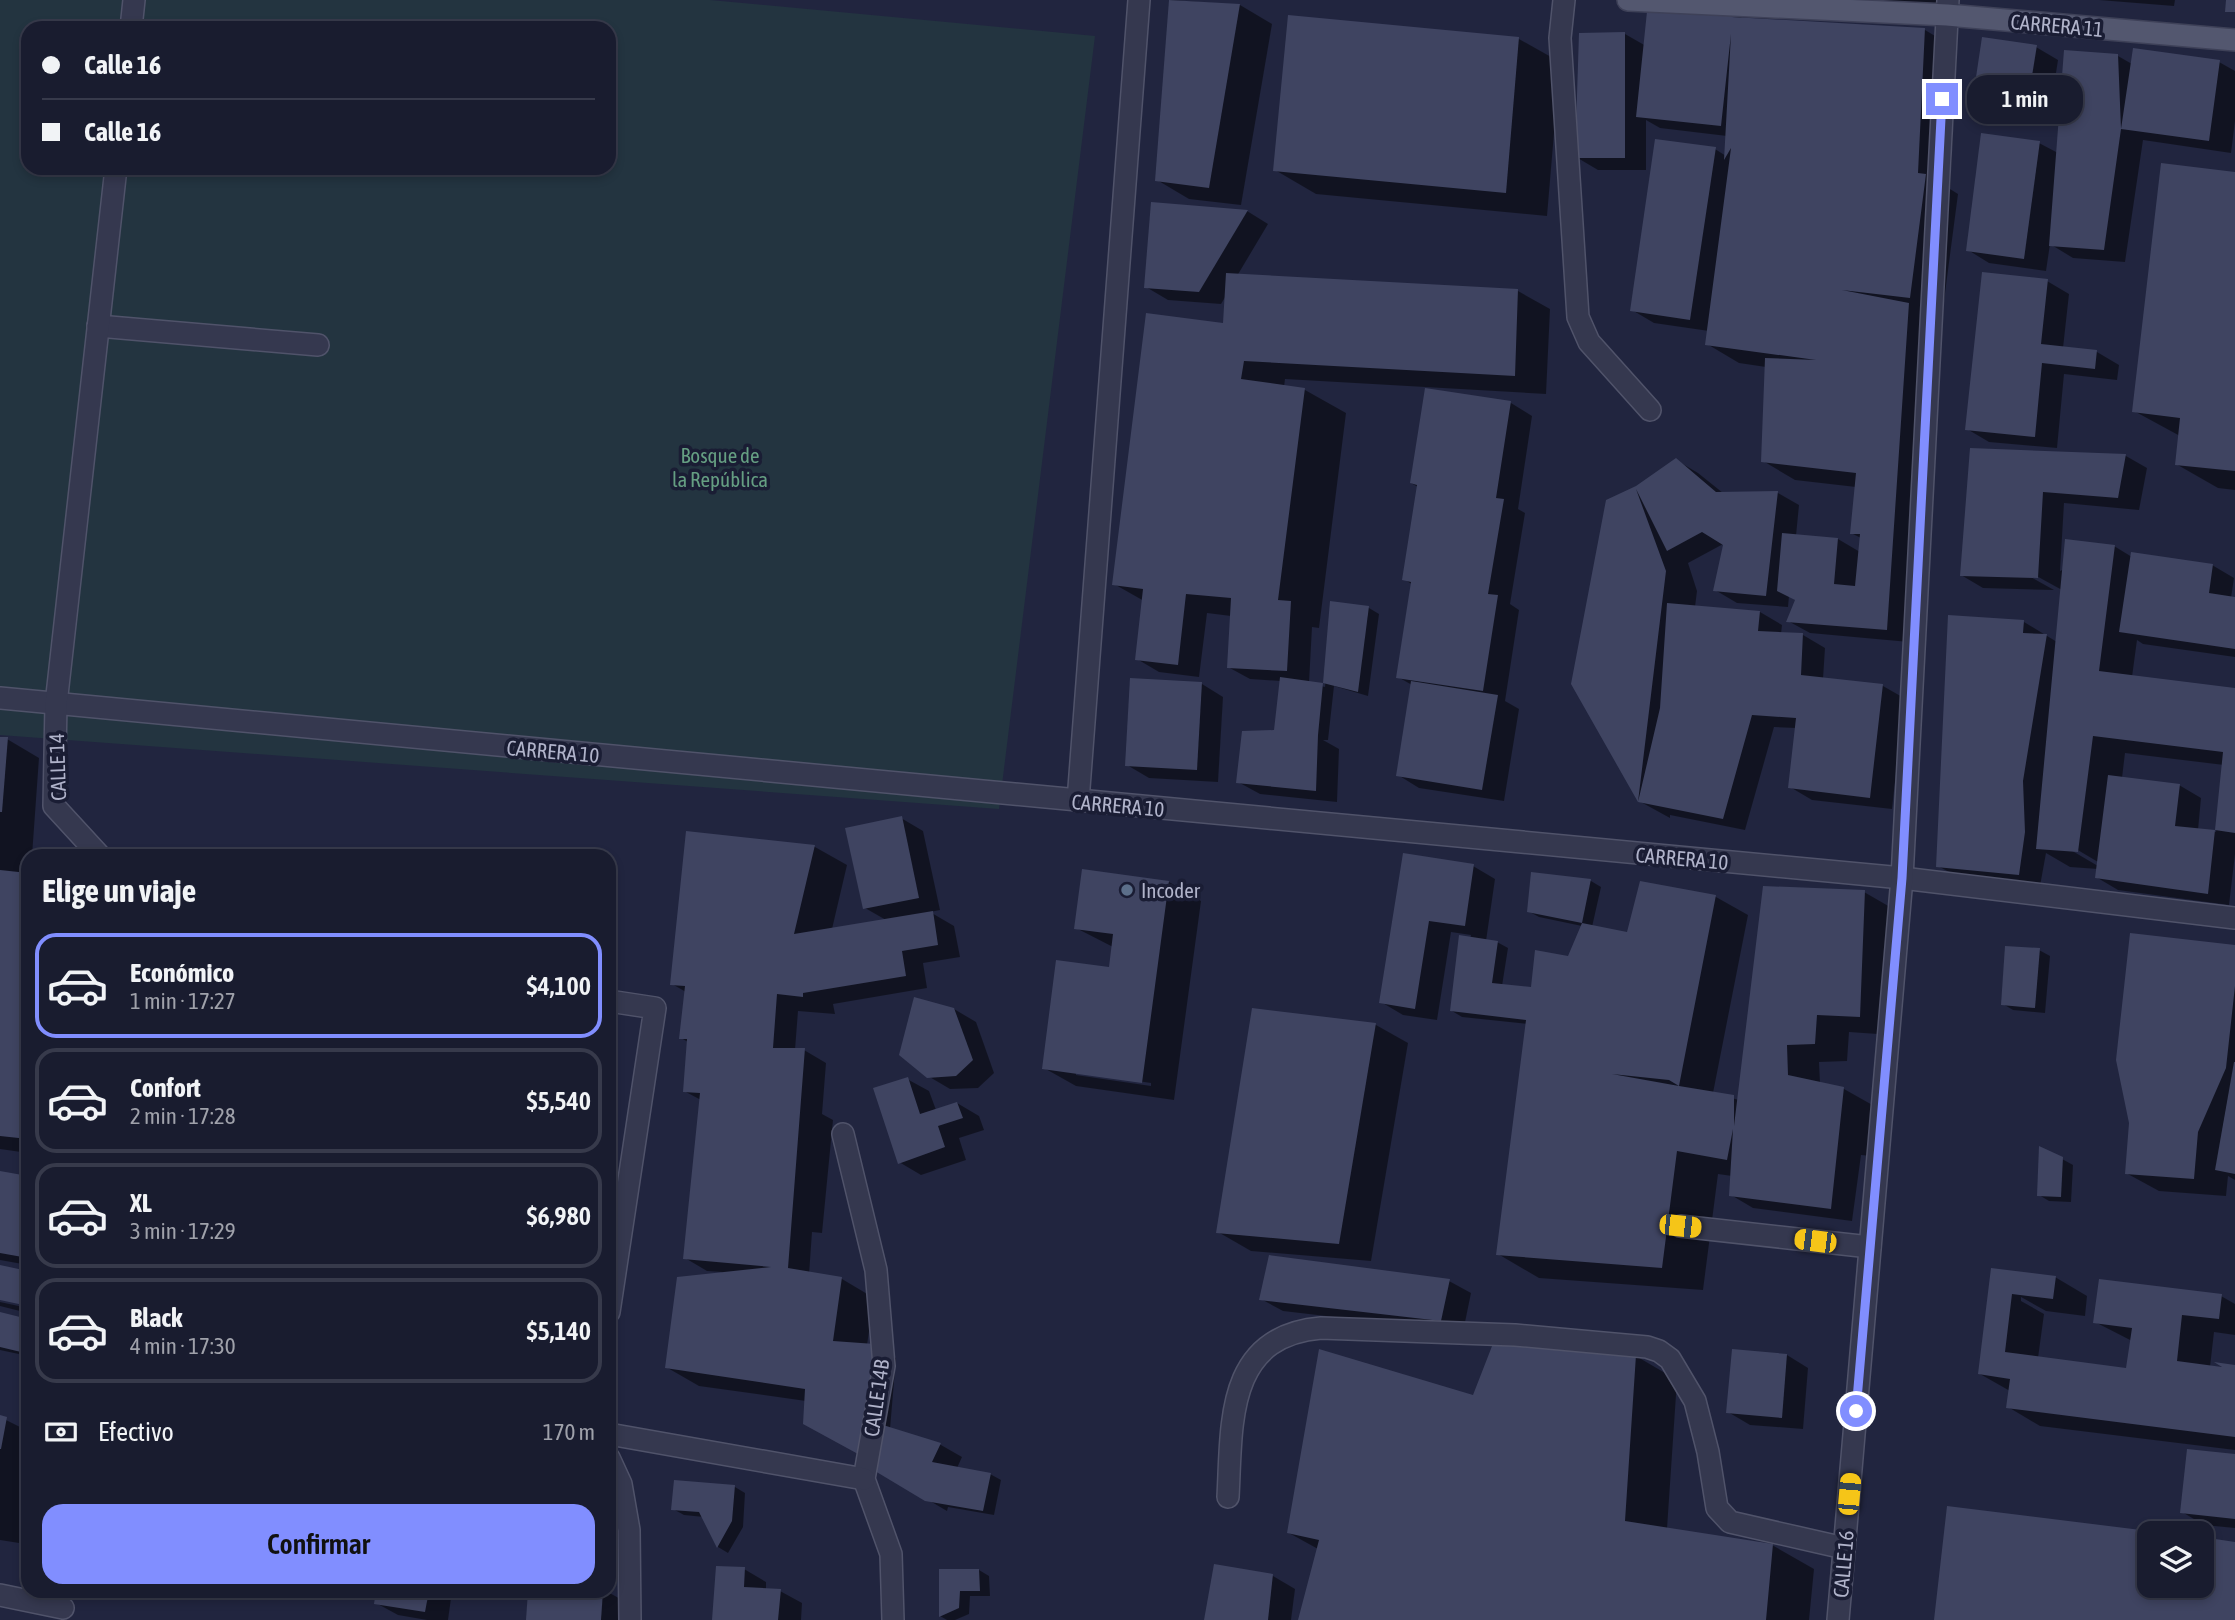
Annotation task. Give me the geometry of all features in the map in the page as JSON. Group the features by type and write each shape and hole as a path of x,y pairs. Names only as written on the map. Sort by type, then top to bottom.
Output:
{"main road":[{"name":"CARRERA 11","path":"1628,0 1947,8 2235,40"}],"street":[{"path":"132,21 134,0"},
{"path":"1078,802 1139,0"},
{"path":"1564,0 1560,38 1578,317 1589,342 1650,410"},
{"name":"CALLE 16","path":"1838,1620 1902,878 1947,8"},
{"name":"CALLE 14","path":"94,849 54,806 56,704 115,175"},
{"path":"98,326 318,345"},
{"name":"CARRERA 10","path":"0,698 1902,878 2235,918"},
{"path":"616,1002 655,1008 616,1266"},
{"name":"CALLE 14B","path":"843,1134 876,1270 884,1366 863,1479"},
{"path":"1680,1226 1870,1247"},
{"path":"1227,1497 1233,1408 1247,1371 1267,1348 1284,1335 1302,1329 1321,1328 1528,1336 1647,1347 1659,1351 1670,1359 1695,1401 1708,1452 1717,1508 1730,1522 1844,1548"},
{"path":"616,1435 863,1479 891,1554 893,1620"},
{"path":"616,1473 621,1484 629,1531 630,1620"},
{"path":"0,1595 69,1606"}],"green space":[{"name":"Bosque de la República","path":"0,0 710,0 1095,36 999,809 0,735"}],"building":[{"path":"1169,0 1240,4 1209,188 1155,181"},
{"path":"2226,0 2235,0 2235,12 2225,12"},
{"path":"1648,2 1733,11 1732,17 1925,28 1918,173 1926,174 1910,298 1842,290 1909,303 1887,630 1786,622 1795,600 1777,591 1782,533 1838,538 1834,584 1855,586 1860,534 1850,534 1856,473 1761,462 1765,358 1816,360 1705,345 1731,148 1724,160 1731,34 1721,126 1636,117"},
{"path":"1288,15 1519,37 1506,193 1273,171"},
{"path":"1625,32 1625,158 1575,158 1579,33"},
{"path":"1982,37 2037,45 2026,113 1972,104"},
{"path":"2133,48 2220,60 2209,141 2121,129"},
{"path":"2064,50 2118,54 2121,129 2104,250 2049,246"},
{"path":"1981,133 2040,141 2024,259 1966,251"},
{"path":"1655,139 1716,147 1690,320 1630,311"},
{"path":"2161,163 2235,172 2235,471 2175,465 2180,418 2132,412"},
{"path":"1151,202 1248,210 1199,292 1144,288"},
{"path":"1982,272 2048,279 2041,344 2097,350 2095,369 2042,363 2035,437 1965,430"},
{"path":"1226,273 1518,289 1515,376 1244,361 1241,379 1305,388 1278,600 1291,601 1287,671 1227,668 1231,598 1186,594 1178,665 1135,660 1143,589 1112,585 1146,313 1223,323"},
{"path":"1425,388 1511,401 1496,498 1504,499 1488,594 1498,595 1483,691 1396,678 1411,582 1402,580 1417,485 1410,483"},
{"path":"1970,448 2126,454 2118,498 2043,492 2038,578 1960,576"},
{"path":"1676,458 1716,492 1778,491 1766,596 1713,591 1723,545 1702,532 1667,551 1636,489 1666,571 1638,802 1571,684 1606,500 1636,486"},
{"path":"2065,539 2115,545 2099,671 2235,688 2235,833 2215,830 2223,752 2093,736 2078,852 2036,849"},
{"path":"2131,552 2213,564 2209,593 2235,597 2235,649 2119,632"},
{"path":"1330,601 1369,606 1358,692 1323,683"},
{"path":"1667,603 1760,611 1758,631 1803,633 1801,675 1883,684 1870,798 1788,788 1796,718 1752,715 1723,819 1638,802 1660,708"},
{"path":"1948,615 2024,620 2023,633 2047,634 2023,781 2025,832 2019,875 1936,867"},
{"path":"1280,677 1323,683 1316,791 1236,783 1242,731 1274,730"},
{"path":"1130,678 1202,682 1197,770 1125,766"},
{"path":"1411,681 1498,695 1482,790 1396,776"},
{"path":"0,737 8,737 2,812 0,812"},
{"path":"2108,775 2180,784 2175,826 2215,830 2208,894 2095,878"},
{"path":"902,816 919,898 863,909 845,828"},
{"path":"686,831 815,845 794,934 933,911 938,945 902,951 906,976 803,993 803,997 777,994 773,1048 805,1048 788,1268 842,1277 833,1341 875,1344 867,1437 858,1454 803,1424 805,1389 665,1368 677,1277 771,1267 683,1259 700,1093 683,1092 687,1039 679,1039 685,986 670,985"},
{"path":"1403,853 1474,864 1465,926 1429,921 1415,1009 1379,1003"},
{"path":"1082,869 1169,881 1142,1083 1042,1069 1056,960 1109,967 1113,934 1074,929"},
{"path":"0,870 21,872 21,1138 0,1136"},
{"path":"1531,872 1591,879 1582,923 1527,912"},
{"path":"1640,881 1716,895 1679,1086 1734,1095 1734,1126 1763,886 1865,890 1860,1017 1817,1015 1815,1044 1787,1045 1788,1075 1844,1087 1831,1209 1729,1196 1733,1129 1727,1160 1677,1151 1662,1268 1496,1255 1526,1020 1450,1011 1459,935 1498,941 1492,983 1531,987 1535,950 1568,956 1582,923 1627,932","holes":["1612,1074 1669,1080 1679,1086"]},
{"path":"2130,933 2235,945 2235,986 2226,1068 2198,1132 2194,1179 2125,1174 2129,1123 2116,1060"},
{"path":"2005,946 2040,948 2035,1008 2001,1005"},
{"path":"914,997 954,1008 973,1060 956,1076 927,1078 899,1055"},
{"path":"1252,1008 1376,1023 1339,1244 1216,1233"},
{"path":"2235,1062 2235,1174 2215,1170"},
{"path":"908,1077 920,1114 957,1102 963,1118 938,1126 945,1147 898,1164 873,1088"},
{"path":"2039,1146 2063,1157 2061,1197 2037,1196"},
{"path":"0,1171 21,1175 21,1257 0,1253"},
{"path":"1269,1255 1450,1279 1441,1321 1259,1300"},
{"path":"0,1265 21,1270 21,1304 0,1300"},
{"path":"1991,1268 2056,1276 2053,1299 2012,1294 2005,1352 2126,1368 2132,1328 2093,1323 2099,1279 2222,1294 2219,1319 2182,1315 2177,1361 2222,1367 2214,1362 2235,1365 2235,1437 2006,1408 2010,1379 1978,1374"},
{"path":"0,1312 21,1317 21,1352 0,1347"},
{"path":"1494,1341 1636,1355 1625,1521 1773,1544 1766,1620 1298,1620 1319,1540 1287,1533 1319,1349 1473,1395"},
{"path":"1732,1349 1787,1354 1782,1418 1726,1413"},
{"path":"0,1415 7,1417 1,1449 0,1449"},
{"path":"883,1425 941,1443 932,1462 991,1473 983,1511 925,1501 870,1468"},
{"path":"2187,1449 2235,1454 2235,1519 2180,1513"},
{"path":"674,1480 735,1485 732,1521 717,1548 699,1512 671,1510"},
{"path":"1947,1506 2137,1530 2137,1598 2214,1598 2214,1539 2235,1542 2235,1620 1934,1620"},
{"path":"1214,1564 1273,1574 1268,1620 1204,1620"},
{"path":"716,1566 745,1567 744,1587 781,1589 778,1620 712,1620"},
{"path":"939,1569 979,1569 980,1591 960,1591 959,1608 939,1617"},
{"path":"375,1598 428,1598 425,1612 374,1604"},
{"path":"528,1598 603,1598 601,1620 526,1620"}],"place":[{"name":"Incoder","path":"1127,890"}],"route":[{"path":"1856,1411 1902,878 1942,99"}]}
